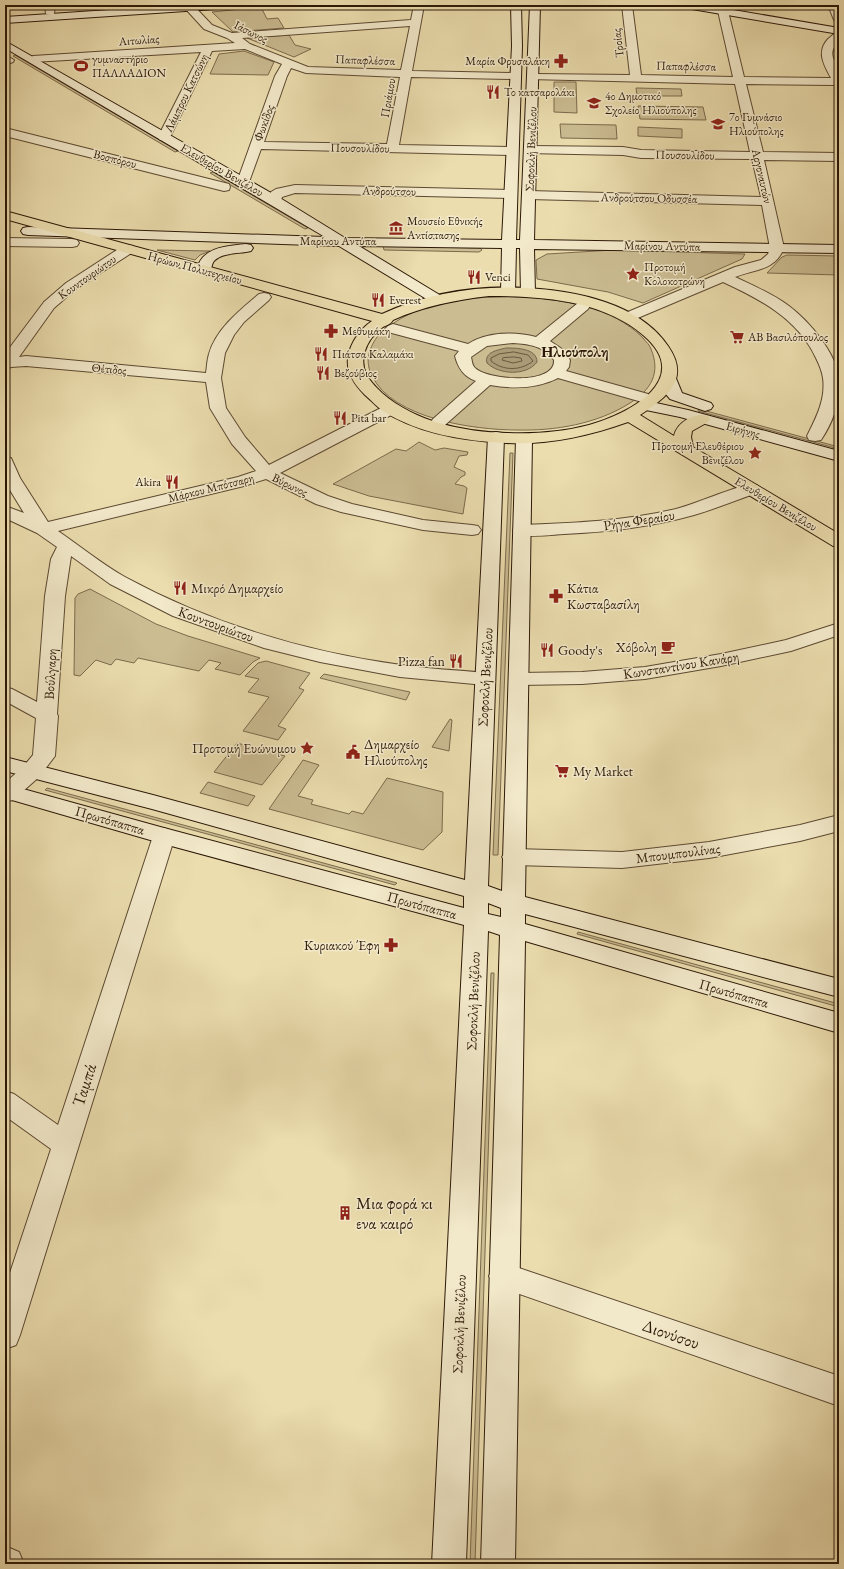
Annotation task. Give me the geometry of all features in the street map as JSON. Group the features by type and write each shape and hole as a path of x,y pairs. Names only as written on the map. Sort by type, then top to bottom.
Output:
{"main road":[{"name":"Ηρώων Πολυτεχνείου","path":"5,215 72,238 204,270 384,325"},
{"name":"Ηρώων Πολυτεχνείου","path":"5,225 28,231 72,238"},
{"name":"Ηρώων Πολυτεχνείου","path":"118,250 264,297 384,325"},
{"path":"508,292 528,293 574,299 611,310 628,318 651,333 664,348 669,364 669,378 660,392 644,401 630,416 600,428 562,436 524,439 496,438 462,434 433,427 410,418 391,409 369,392 358,376 355,360 360,344 365,335 422,304 472,294 508,292"},
{"name":"Ελευθερίου Βενιζέλου","path":"630,416 839,542"},
{"path":"685,449 682,437 684,429 691,423 702,419"}],"street":[{"path":"5,15 50,9 162,5"},
{"path":"5,20 231,5"},
{"name":"Πριάμου","path":"392,148 419,5"},
{"name":"Σοφοκλή Βενιζέλου","path":"508,292 516,5"},
{"name":"Σοφοκλή Βενιζέλου","path":"528,293 527,250 530,195 535,5"},
{"name":"Τροίας","path":"627,5 636,78"},
{"path":"686,5 724,7 839,25"},
{"path":"833,5 839,20"},
{"name":"Ιάσωνος","path":"188,7 208,27 231,36 246,46 288,64"},
{"path":"724,7 839,31"},
{"name":"Αργοναυτών","path":"724,7 739,80 768,201 777,248"},
{"path":"231,36 415,23"},
{"path":"839,35 828,45 826,50 827,59 839,82"},
{"name":"Ελευθερίου Βενιζέλου","path":"5,44 275,201 438,300"},
{"name":"Αιτωλίας","path":"33,59 246,46"},
{"name":"Λάμπρου Κατσώνη","path":"164,137 208,48"},
{"path":"6,60 69,95"},
{"name":"Παπαφλέσσα","path":"288,64 311,71 515,76"},
{"name":"Φωκίδος","path":"242,182 282,76 288,64"},
{"name":"Παπαφλέσσα","path":"533,77 839,82"},
{"name":"Βοσπόρου","path":"7,133 229,190"},
{"name":"Πουσουλίδου","path":"256,146 512,151"},
{"name":"Πουσουλίδου","path":"531,150 623,151 641,154 839,157"},
{"name":"Ελευθερίου Βενιζέλου","path":"184,164 229,190"},
{"name":"Ανδρούτσου","path":"275,201 276,195 281,192 295,189 510,194"},
{"name":"Ανδρούτσου Οδυσσέα","path":"530,195 768,201"},
{"path":"5,230 28,231"},
{"path":"296,230 422,304"},
{"name":"Μαρίνου Αντύπα","path":"5,242 72,238 315,241 509,250"},
{"path":"204,270 204,264 208,258 216,254 229,250 251,248"},
{"name":"Μαρίνου Αντύπα","path":"118,250 251,248 338,255 361,253 509,250 839,249"},
{"path":"628,318 723,276 766,263 774,256 777,248"},
{"name":"Κουντουριώτου","path":"5,363 49,305 118,250"},
{"path":"723,276 765,296 785,310 812,335 822,352 831,378 828,410 815,436"},
{"name":"Βύρωνος","path":"264,297 239,319 227,334 218,353 213,378 218,408 238,440 266,473 322,500 347,508 423,525 472,530"},
{"path":"539,342 583,306"},
{"path":"384,325 470,349"},
{"path":"504,338 520,338 539,342 550,346 558,352 562,360 561,367 556,373 544,379 527,382 505,383 487,380 477,376 465,364 463,356 470,349 482,342 504,338"},
{"name":"Θέτιδος","path":"5,363 26,361 213,378"},
{"name":"Ειρήνης","path":"556,373 702,419 839,456"},
{"name":"Ειρήνης","path":"669,378 673,392 676,396 693,403 839,442"},
{"path":"439,422 487,380"},
{"name":"Μάρκου Μπότσαρη","path":"43,529 244,481 266,473 391,409"},
{"name":"Σοφοκλή Βενιζέλου","path":"449,1564 496,438"},
{"path":"498,1564 524,439"},
{"name":"Κουντουριώτου","path":"7,473 43,529 117,580 180,612 241,634 320,656 393,670 485,679"},
{"name":"Ρήγα Φεραίου","path":"522,530 592,527 635,522 698,508 751,489"},
{"path":"5,511 43,529"},
{"name":"Βούλγαρη","path":"6,792 30,772 44,756 48,716 55,596 60,559 67,545"},
{"name":"Κωνσταντίνου Κανάρη","path":"519,680 582,678 644,673 721,660 791,645 839,629"},
{"path":"5,693 48,716"},
{"name":"Πρωτόπαππα","path":"5,764 30,772 153,802 476,891 513,916 839,1023"},
{"name":"Πρωτόπαππα","path":"6,792 476,920 513,916 839,988"},
{"name":"Μπουμπουλίνας","path":"514,857 622,860 709,850 800,833 839,823"},
{"name":"Ταμπά","path":"5,1336 164,836"},
{"path":"5,1102 65,1144"},
{"name":"Διονύσου","path":"504,1276 839,1391"}],"shaded area":[{"path":"261,7 267,19 278,18 284,28 233,32 212,12"},
{"path":"289,35 295,45 311,49 294,57 247,38"},
{"path":"244,51 274,62 268,75 210,74 219,54"},
{"path":"15,55 178,151 175,152 13,56"},
{"path":"554,82 576,82 577,113 554,112"},
{"path":"636,88 681,89 682,96 637,96"},
{"path":"638,106 703,107 706,120 640,119"},
{"path":"560,124 616,125 617,139 561,138"},
{"path":"638,127 682,129 682,138 638,136"},
{"path":"213,172 308,228 305,229 210,173"},
{"path":"383,246 480,248 482,250 479,252 384,250"},
{"path":"157,250 210,251 200,255 195,260"},
{"path":"613,250 745,254 742,259 643,303 608,292 537,279 536,260 547,254"},
{"path":"787,255 839,256 839,275 767,273 782,257"},
{"path":"519,296 585,306 616,318 630,327 649,345 654,358 654,373 649,387 630,403 590,421 575,425 546,429 500,429 480,428 458,424 416,412 398,403 383,391 372,376 368,361 371,347 378,336 401,318 433,305 484,297"},
{"path":"699,409 839,447 839,449 698,411"},
{"path":"419,442 435,450 444,448 468,452 467,455 459,456 454,467 465,472 465,475 455,484 467,488 463,514 369,496 333,484 396,449 406,451"},
{"path":"510,453 513,453 498,855 493,855"},
{"path":"90,589 156,624 188,636 260,658 253,662 240,675 215,669 221,663 209,660 199,671 138,658 134,663 116,659 111,665 96,660 80,676 74,675 75,598 78,594"},
{"path":"266,661 310,673 299,688 304,690 278,726 286,729 278,740 243,731 269,697 248,692 259,679 245,676 258,663"},
{"path":"324,674 410,692 406,700 320,678"},
{"path":"450,719 452,720 449,751 432,747"},
{"path":"237,743 285,756 262,785 214,772"},
{"path":"303,760 319,765 298,796 313,800 311,804 349,814 352,811 363,814 387,778 443,792 442,832 423,850 269,809"},
{"path":"208,782 255,796 248,806 200,793"},
{"path":"47,788 397,883 395,885 45,790"},
{"path":"578,932 839,1004 839,1007 577,934"},
{"path":"491,973 494,973 475,1564 470,1564"}],"water":[{"path":"506,348 530,351 536,357 537,362 527,370 520,372 505,372 492,367 487,363 488,356 492,352"}],"place":[{"name":"Μαρία Φρυσαλάκη","path":"561,61"},
{"name":"γυμναστήριο ΠΑΛΛΑΔΙΟΝ","path":"81,66"},
{"name":"Το κατσαρολάκι","path":"493,92"},
{"name":"4ο Δημοτικό Σχολείο Ηλιούπολης","path":"594,103"},
{"name":"7ο Γυμνάσιο Ηλιούπολης","path":"718,124"},
{"name":"Μουσείο Εθνικής Αντίστασης","path":"396,228"},
{"name":"Προτομή Κολοκοτρώνη","path":"633,274"},
{"name":"Venci","path":"474,277"},
{"name":"Everest","path":"378,300"},
{"name":"Μεθυμάκη","path":"331,331"},
{"name":"ΑΒ Βασιλόπουλος","path":"737,337"},
{"name":"Πιάτσα Καλαμάκι","path":"321,354"},
{"name":"Βεζούβιος","path":"323,373"},
{"name":"Pita bar","path":"340,418"},
{"name":"Προτομή Ελευθέριου Βενιζέλου","path":"755,453"},
{"name":"Akira","path":"172,482"},
{"name":"Μικρό Δημαρχείο","path":"180,588"},
{"name":"Κάτια Κωσταβασίλη","path":"556,596"},
{"name":"Χόβολη","path":"668,647"},
{"name":"Goody's","path":"547,650"},
{"name":"Pizza fan","path":"456,661"},
{"name":"Προτομή Ευώνυμου","path":"307,748"},
{"name":"Δημαρχείο Ηλιούπολης","path":"353,752"},
{"name":"My Market","path":"562,771"},
{"name":"Κυριακού Έφη","path":"391,945"},
{"name":"Μια φορά κι ενα καιρό","path":"345,1213"}],"district":[{"name":"Ηλιούπολη","path":"575,352"}]}
